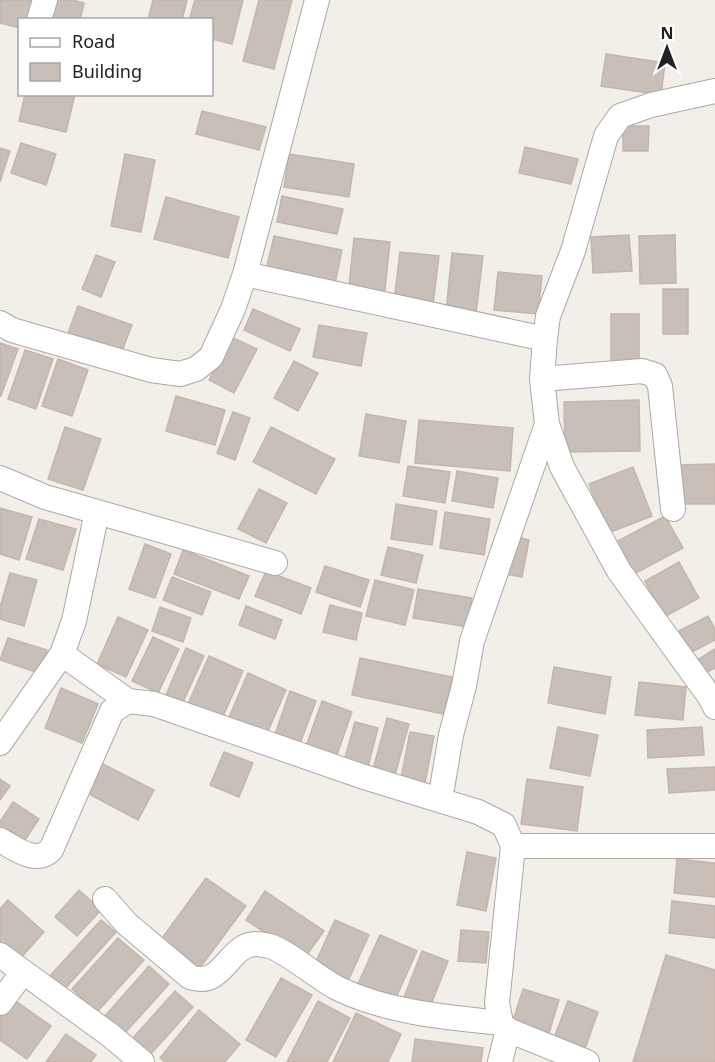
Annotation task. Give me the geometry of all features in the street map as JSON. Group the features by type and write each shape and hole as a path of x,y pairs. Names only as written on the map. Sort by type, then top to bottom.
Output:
{"street":[{"path":"40,18 45,0"},
{"path":"0,323 12,330 151,370 180,374 196,369 211,357 233,309 245,274 317,0"},
{"path":"715,91 651,105 621,116 606,136 573,251 548,316 542,379 547,424 562,467 619,571 715,707"},
{"path":"245,274 545,339"},
{"path":"542,379 642,371 655,375 660,386 673,508"},
{"path":"440,800 451,735 464,686 472,641 547,424"},
{"path":"0,478 45,497 275,563"},
{"path":"0,743 62,654 74,621 98,512"},
{"path":"62,654 95,675 128,701 154,704 231,732 478,812 504,825 513,846 497,994 497,1004 505,1026 500,1062"},
{"path":"0,840 30,856 46,854 51,850 112,711 128,701"},
{"path":"513,846 715,846"},
{"path":"105,899 127,924 190,977 200,981 210,978 242,949 253,944 272,947 337,988 358,997 419,1014 505,1026 587,1062"},
{"path":"0,956 110,1035 142,1062"},
{"path":"0,1003 23,972"}],"building":[{"path":"0,0 36,0 31,18 18,18 18,28 0,23"},
{"path":"49,0 72,0 84,3 80,18 44,18"},
{"path":"153,0 187,0 182,18 148,18"},
{"path":"195,0 243,0 232,44 213,39 213,18 190,18"},
{"path":"259,0 292,0 274,69 243,61"},
{"path":"606,54 665,63 661,95 601,86"},
{"path":"25,96 75,96 66,132 19,121"},
{"path":"202,111 266,127 259,150 196,134"},
{"path":"623,126 649,126 648,151 623,151"},
{"path":"21,143 56,154 46,185 11,173"},
{"path":"525,147 578,159 571,184 519,173"},
{"path":"0,148 10,151 0,182"},
{"path":"125,154 155,160 141,232 111,226"},
{"path":"289,154 354,164 349,197 284,187"},
{"path":"282,196 343,209 337,234 277,222"},
{"path":"166,197 239,217 228,258 154,239"},
{"path":"629,235 632,271 593,273 591,237"},
{"path":"675,235 676,283 640,284 639,236"},
{"path":"274,236 342,250 335,284 266,270"},
{"path":"354,238 390,242 384,298 348,295"},
{"path":"400,252 439,256 433,305 394,301"},
{"path":"452,253 483,256 476,314 446,311"},
{"path":"96,255 115,262 101,297 82,289"},
{"path":"498,272 542,276 538,314 494,310"},
{"path":"663,289 688,289 688,334 663,334"},
{"path":"78,306 132,325 120,356 67,336"},
{"path":"253,309 300,329 290,351 244,330"},
{"path":"611,314 639,314 639,364 611,364"},
{"path":"319,325 367,333 361,366 313,357"},
{"path":"231,337 257,349 234,393 209,380"},
{"path":"0,343 18,349 1,396 0,396"},
{"path":"25,350 53,359 36,409 8,399"},
{"path":"58,359 88,370 72,416 42,406"},
{"path":"294,361 318,373 298,411 274,398"},
{"path":"176,396 225,410 215,445 166,431"},
{"path":"639,400 640,451 565,452 564,402"},
{"path":"233,412 250,418 235,460 217,453"},
{"path":"366,414 406,421 399,463 359,456"},
{"path":"419,420 513,428 510,471 415,463"},
{"path":"65,427 101,439 83,490 48,479"},
{"path":"271,427 335,459 316,494 253,462"},
{"path":"715,464 715,504 681,504 680,465"},
{"path":"408,466 450,472 445,503 403,496"},
{"path":"633,467 652,516 608,533 589,484"},
{"path":"457,471 498,478 493,508 452,501"},
{"path":"259,489 287,503 266,543 238,529"},
{"path":"396,504 437,511 432,545 391,539"},
{"path":"0,508 32,517 19,560 0,554"},
{"path":"445,512 490,519 484,555 440,548"},
{"path":"665,516 683,548 634,574 616,542"},
{"path":"39,519 76,529 63,570 26,559"},
{"path":"514,536 529,540 522,577 506,574"},
{"path":"145,544 171,554 155,598 129,589"},
{"path":"388,547 423,555 416,583 381,575"},
{"path":"183,550 249,576 239,599 174,574"},
{"path":"679,562 699,598 664,617 645,581"},
{"path":"325,566 369,580 360,607 316,592"},
{"path":"266,571 311,588 301,614 255,596"},
{"path":"10,573 37,580 24,626 0,619 0,607"},
{"path":"172,577 211,592 202,615 163,600"},
{"path":"375,580 414,590 405,625 366,616"},
{"path":"418,589 472,598 467,627 413,618"},
{"path":"330,605 362,613 356,640 323,632"},
{"path":"246,606 282,620 275,639 239,625"},
{"path":"160,607 191,618 183,642 152,631"},
{"path":"708,616 715,629 715,640 688,654 677,632"},
{"path":"118,617 148,630 126,677 97,664"},
{"path":"153,637 179,649 158,693 132,681"},
{"path":"8,638 47,650 39,673 0,660"},
{"path":"186,648 204,656 183,702 166,695"},
{"path":"715,649 715,668 702,675 694,662"},
{"path":"209,656 243,671 222,719 188,704"},
{"path":"360,658 452,677 444,714 352,695"},
{"path":"554,667 611,677 605,714 548,703"},
{"path":"248,673 286,690 265,738 227,722"},
{"path":"639,682 686,687 683,720 635,715"},
{"path":"61,688 98,704 82,743 45,728"},
{"path":"290,691 316,701 298,749 273,740"},
{"path":"322,701 352,712 334,763 304,752"},
{"path":"387,718 409,724 395,775 373,769"},
{"path":"355,722 378,728 368,767 344,761"},
{"path":"558,727 598,735 590,776 550,768"},
{"path":"702,727 704,755 648,758 647,730"},
{"path":"410,732 434,736 425,783 401,778"},
{"path":"224,752 253,763 239,797 210,785"},
{"path":"101,763 154,790 138,820 85,792"},
{"path":"715,767 715,790 669,793 667,769"},
{"path":"0,779 10,786 0,800"},
{"path":"527,779 583,787 577,831 521,824"},
{"path":"13,802 39,819 19,849 0,837 0,822"},
{"path":"467,852 496,858 486,911 457,905"},
{"path":"677,859 715,863 715,897 674,893"},
{"path":"206,878 246,906 196,973 157,945"},
{"path":"79,890 101,910 77,936 55,917"},
{"path":"265,891 324,931 304,959 246,920"},
{"path":"8,900 44,932 19,960 0,944 0,909"},
{"path":"672,901 715,906 715,938 669,933"},
{"path":"101,920 116,932 63,991 48,978"},
{"path":"335,920 369,935 347,983 313,968"},
{"path":"461,930 489,932 486,963 458,961"},
{"path":"380,935 417,951 394,1002 357,986"},
{"path":"118,938 144,960 97,1012 72,989"},
{"path":"422,951 448,961 429,1010 403,1000"},
{"path":"666,955 715,970 715,1062 633,1062"},
{"path":"149,966 169,984 125,1033 105,1016"},
{"path":"281,978 312,995 276,1057 246,1040"},
{"path":"523,989 559,1000 549,1033 513,1021"},
{"path":"175,991 193,1007 150,1055 132,1039"},
{"path":"13,999 51,1026 27,1059 0,1040 0,1017"},
{"path":"318,1001 350,1018 327,1062 287,1062"},
{"path":"568,1001 598,1012 585,1049 554,1038"},
{"path":"199,1010 240,1044 225,1062 165,1062 160,1058"},
{"path":"356,1013 401,1034 388,1062 333,1062"},
{"path":"66,1034 96,1055 91,1062 46,1062"},
{"path":"415,1039 483,1048 481,1062 412,1062"}]}
